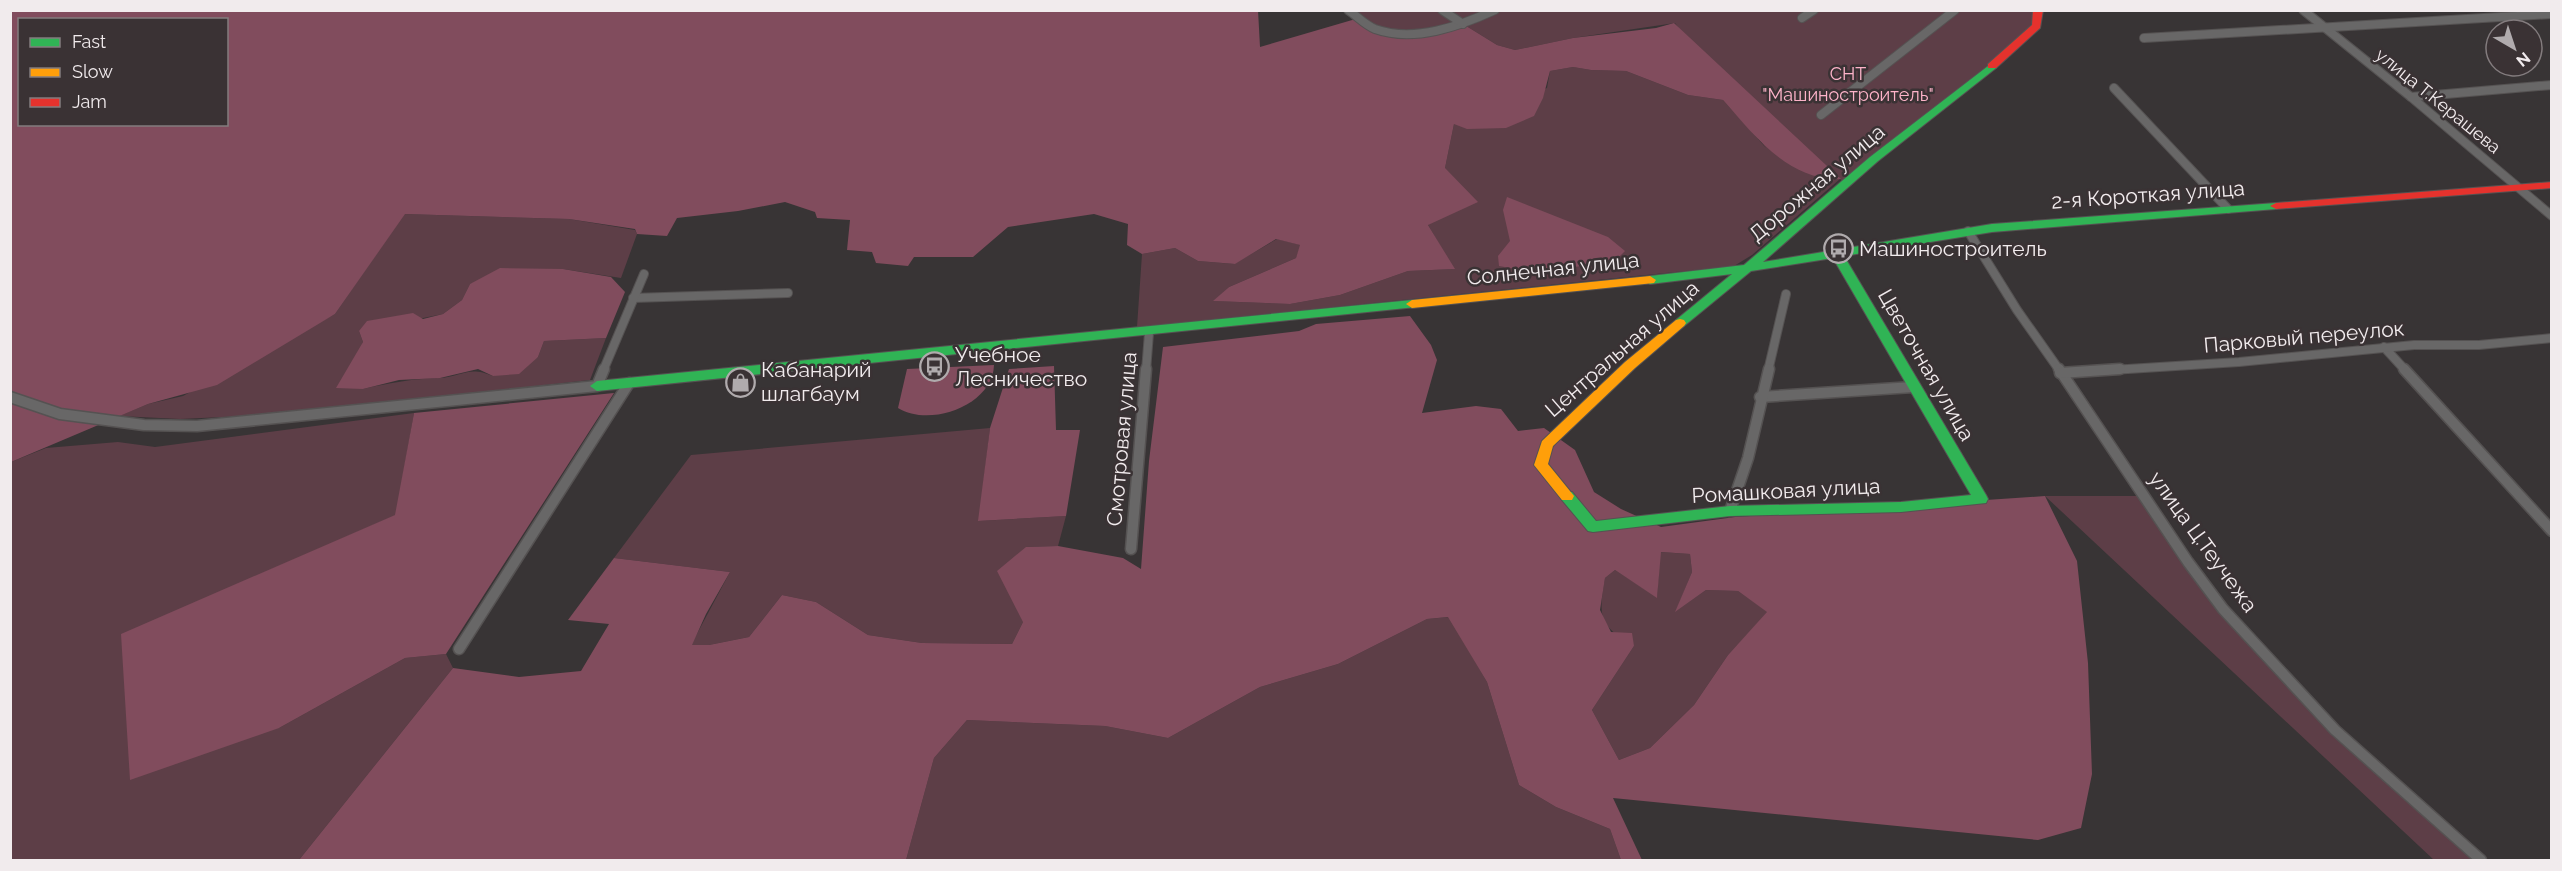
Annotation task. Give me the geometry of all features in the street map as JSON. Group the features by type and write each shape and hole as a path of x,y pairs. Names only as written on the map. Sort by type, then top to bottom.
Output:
{"street":[{"path":"1348,10 1379,30 1435,30 1463,24 1495,10"},
{"path":"1442,10 1463,24"},
{"path":"1802,18 1814,10"},
{"path":"1821,115 1955,10"},
{"name":"Дорожная улица","path":"1750,267 1874,159 2012,50 2037,26 2038,10"},
{"name":"улица Т.Керашева","path":"2303,10 2411,97 2552,216"},
{"path":"2144,38 2552,14"},
{"path":"2411,97 2552,85"},
{"path":"2114,88 2228,209"},
{"name":"2-я Короткая улица","path":"1750,267 1968,231 2552,185"},
{"name":"улица Ц.Теучежа","path":"1968,231 2017,310 2188,562 2223,609 2335,730 2481,861"},
{"path":"1783,239 1784,246 1805,258"},
{"name":"Цветочная улица","path":"1836,253 1981,499"},
{"name":"Солнечная улица","path":"597,386 1149,333 1360,309 1704,275 1750,267"},
{"name":"Центральная улица","path":"1593,527 1541,465 1547,444 1630,365 1750,267"},
{"path":"10,397 60,414 144,425 197,426 597,386 644,274"},
{"path":"633,298 788,293"},
{"path":"1730,511 1748,458 1760,397 1786,294"},
{"name":"Смотровая улица","path":"1131,549 1149,333"},
{"name":"Парковый переулок","path":"2060,373 2239,362 2434,343 2480,345 2552,338"},
{"path":"2384,347 2552,531"},
{"path":"459,649 510,565 584,458 629,383"},
{"path":"1760,397 1913,387"},
{"name":"Ромашковая улица","path":"1593,527 1730,511 1901,507 1981,499"}],"green space":[{"name":"СНТ \"Машиностроитель\"","path":"1348,11 2038,11 2037,26 1846,184 1840,179 1752,255 1734,266 1137,327 1142,254 1175,248 1198,261 1234,264 1277,239 1301,245 1296,258 1229,287 1214,301 1290,304 1340,295 1408,271 1454,269 1428,225 1445,168 1454,124 1547,88 1550,71 1573,67 1626,71 1688,95 1723,100 1766,148 1675,23 1573,38 1515,50 1497,45 1463,24 1406,32 1379,30"},
{"path":"404,214 569,219 635,230 637,234 621,278 563,269 470,284 462,300 443,314 359,331 363,342 359,352 363,389 471,372 493,376 538,357 544,341 606,338 590,380 270,415 180,419 119,416 148,404 183,396 335,314"},
{"path":"414,413 396,515 121,635 279,728 405,658 446,654 453,668 299,860 11,860 11,462 46,448 118,442 155,447"},
{"path":"990,428 979,521 1066,516 1058,546 1026,547 1023,622 1012,644 922,643 868,635 816,602 782,595 749,637 709,645 691,645 730,572 614,558 691,455"},
{"path":"2045,496 2144,496 2188,562 2335,730 2481,860 2434,860"},
{"path":"1660,552 1690,554 1692,572 1676,611 1706,590 1738,591 1768,612 1728,655 1694,705 1650,748 1619,760 1592,710 1634,646 1614,632 1604,619 1602,603 1605,578 1615,570 1657,597"},
{"path":"1449,617 1487,682 1519,785 1556,807 1610,829 1621,860 906,860 934,758 967,720 1105,726 1168,738 1260,687 1338,664 1427,619"}],"shaded area":[{"path":"1258,10 1260,47 1359,18 1379,30 1406,32 1463,24 1497,45 1515,50 1573,38 1656,28 1674,23 1841,179 1822,178 1805,173 1774,154 1723,100 1688,95 1626,71 1573,67 1550,71 1543,98 1534,116 1506,128 1467,129 1454,124 1445,168 1478,202 1428,225 1455,269 1408,271 1340,295 1290,304 1213,301 1229,287 1296,258 1300,245 1276,239 1235,264 1198,261 1175,248 1142,254 1127,245 1128,224 1094,214 1008,227 973,257 914,257 908,266 876,263 872,252 847,250 850,220 817,218 815,212 785,202 738,211 677,218 667,236 637,234 635,229 569,219 405,214 335,314 217,385 148,404 11,462 11,11"},
{"path":"1507,197 1608,237 1625,251 1614,262 1534,272 1499,266 1498,256 1510,241 1503,210"},
{"path":"500,268 563,269 611,277 625,292 606,338 544,341 538,357 519,374 493,376 478,369 440,378 399,380 363,389 336,388 363,342 359,331 367,321 413,313 423,319 443,314 462,300 470,284"},
{"path":"1410,316 1431,345 1437,360 1422,413 1476,406 1501,409 1518,431 1544,428 1575,450 1594,492 1621,509 1661,527 1735,517 2045,496 2077,561 2088,663 2092,774 2081,828 2038,840 1613,798 1642,860 1621,860 1610,829 1556,807 1519,785 1487,682 1448,617 1427,619 1338,664 1260,687 1168,738 1105,726 967,720 934,758 906,860 299,860 453,668 519,677 581,671 609,624 568,620 614,558 730,572 706,614 692,645 709,645 749,637 782,595 816,602 868,635 922,643 1012,644 1023,622 997,571 1026,547 1058,546 1123,558 1141,569 1149,461 1163,347 1299,331 1316,324","holes":["1661,552 1690,554 1692,572 1675,612 1706,590 1738,591 1767,612 1728,655 1694,705 1650,748 1619,760 1592,710 1634,646 1632,633 1611,632 1600,610 1605,578 1615,570 1657,598"]},
{"path":"994,365 991,379 983,391 958,409 942,414 926,415 911,414 898,408 907,369"},
{"path":"1054,366 1056,430 1080,430 1066,516 978,521 990,428 1009,369"},
{"path":"614,393 446,654 405,658 279,728 130,780 121,634 395,515 414,413"}],"traffic: fast":[{"path":"1680,323 1783,239 1874,159 1992,66"},
{"path":"1650,280 1704,275 1992,228 2276,206"},
{"path":"1567,496 1593,527 1730,511 1901,507 1981,499 1836,253"},
{"path":"597,386 1412,304"}],"traffic: slow":[{"path":"1412,304 1650,280"},
{"path":"1567,496 1541,465 1547,444 1630,365 1680,323"}],"traffic: jam":[{"path":"1992,66 2037,26 2038,10"},
{"path":"2276,206 2552,185"}],"place":[{"name":"Машиностроитель","path":"1838,249"},
{"name":"Учебное Лесничество","path":"934,367"},
{"name":"Кабанарий шлагбаум","path":"740,382"}]}
